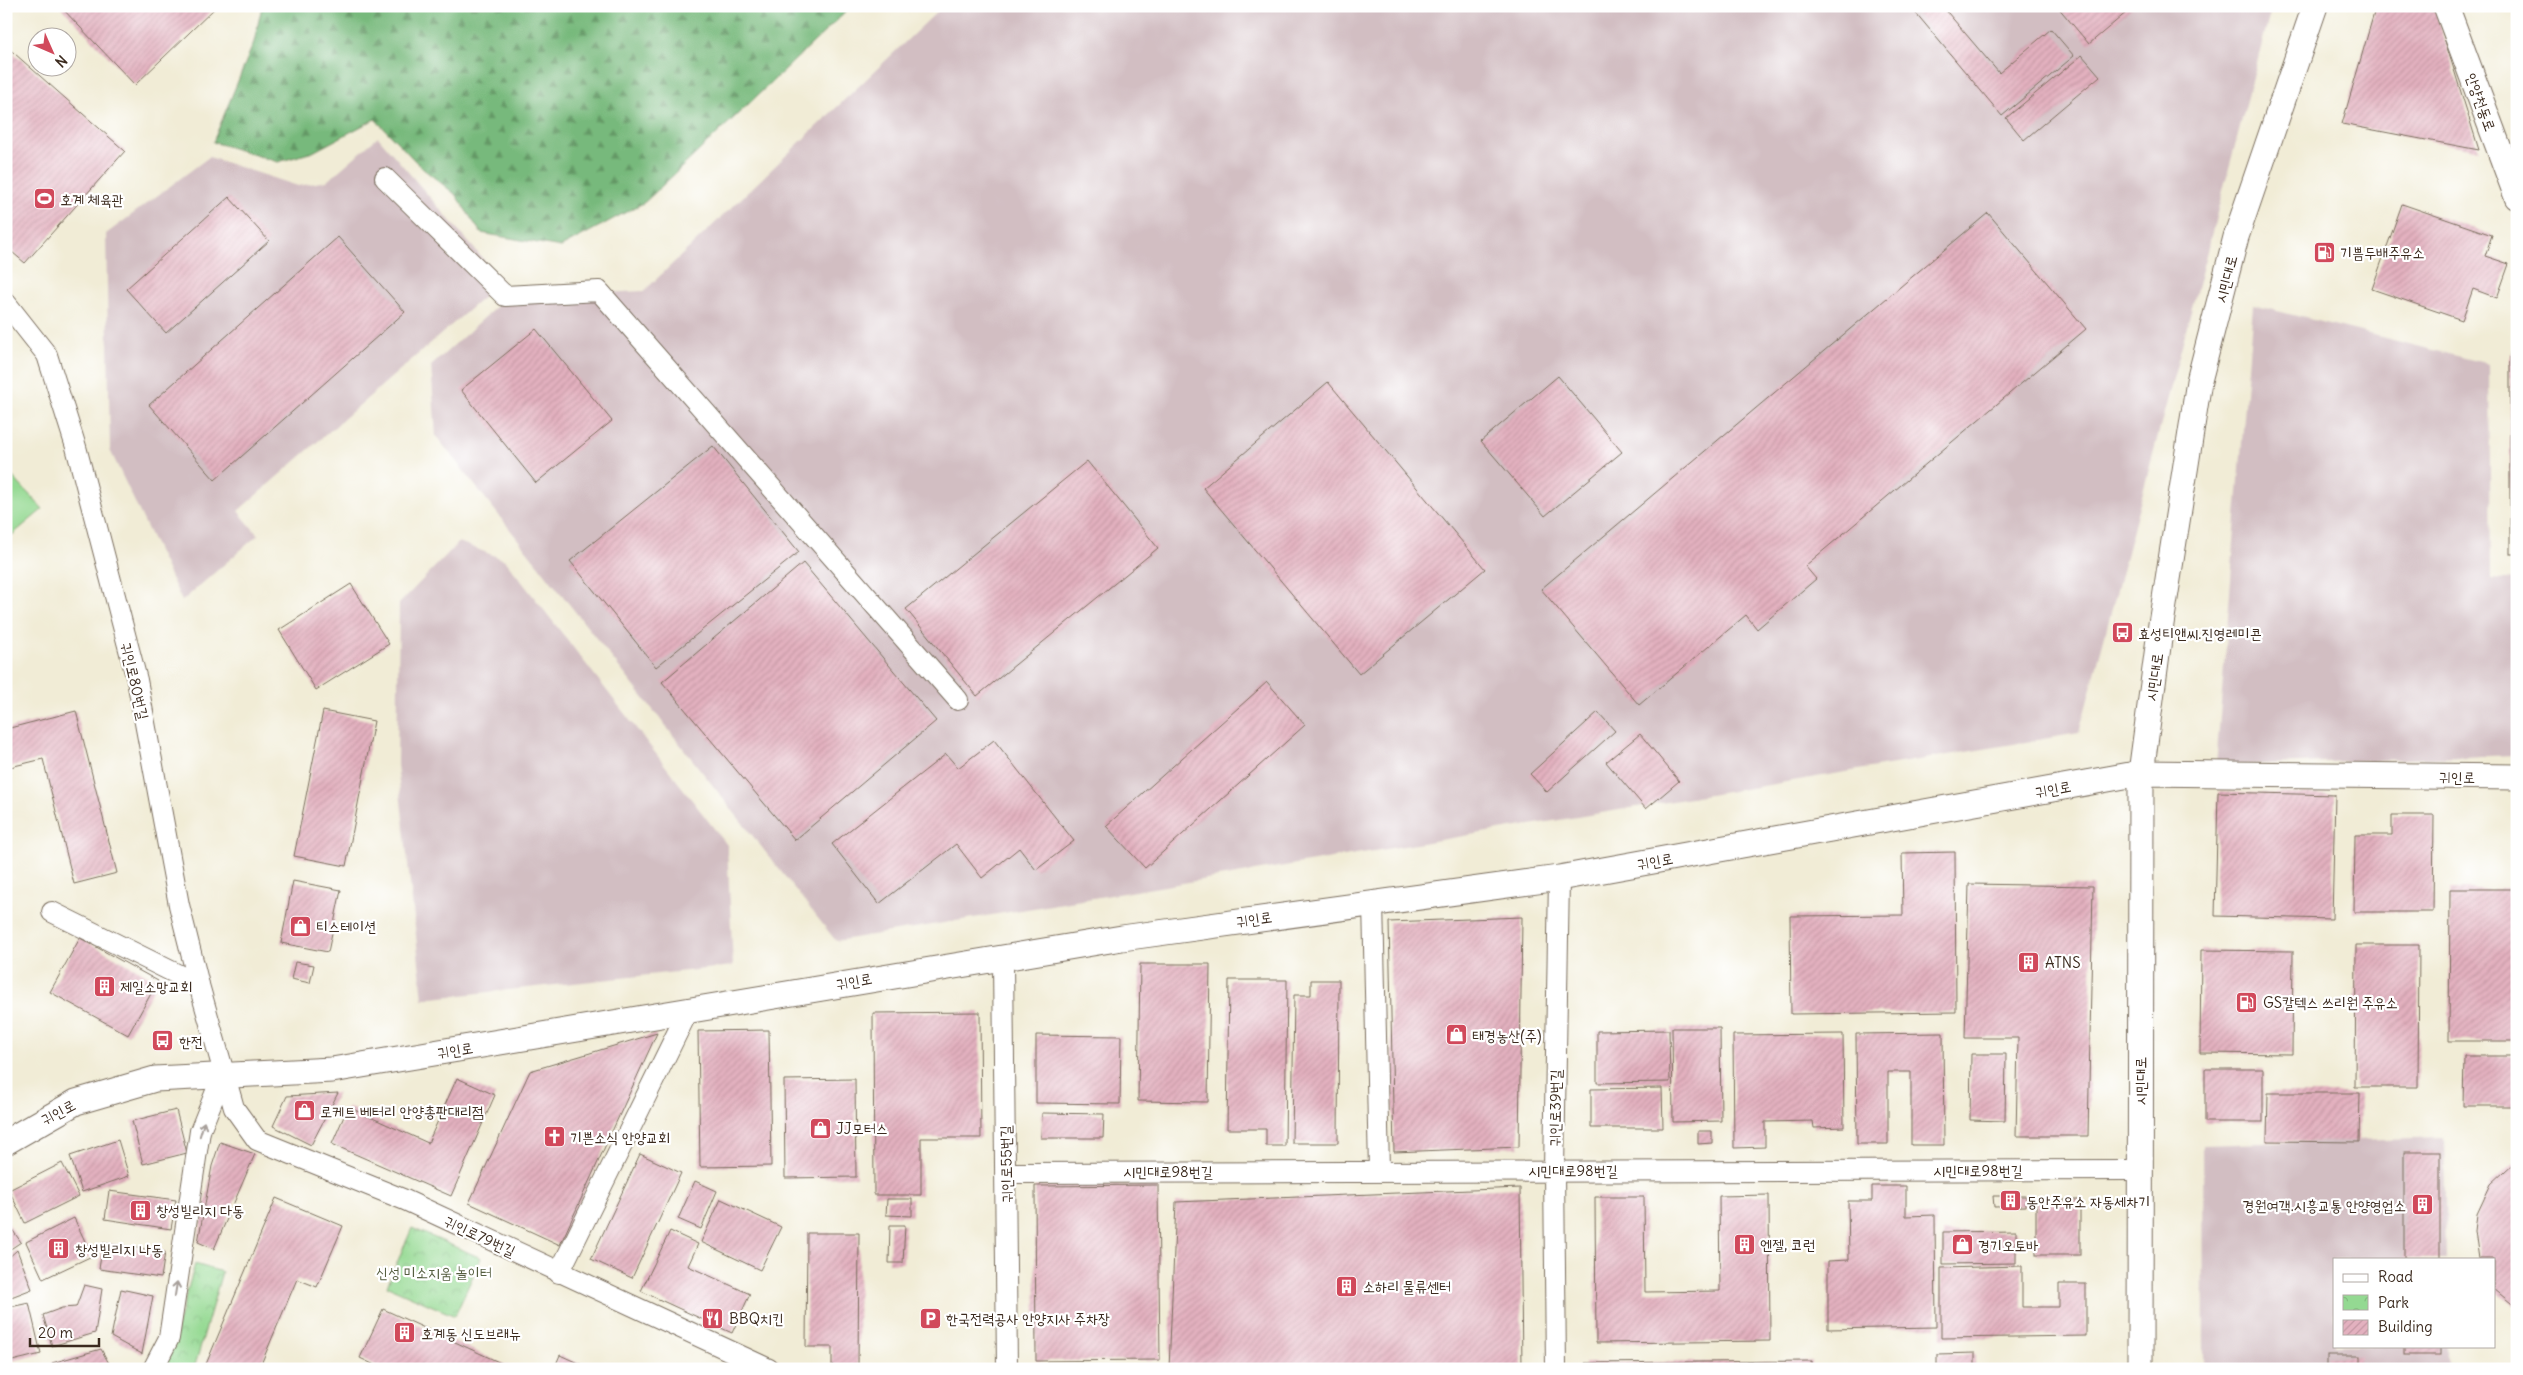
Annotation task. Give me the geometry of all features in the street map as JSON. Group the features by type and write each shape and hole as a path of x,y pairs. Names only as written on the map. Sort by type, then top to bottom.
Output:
{"street":[{"name":"시민대로","path":"2140,1369 2141,774 2161,624 2199,381 2236,237 2315,6"},
{"name":"안양천동로","path":"2446,6 2517,198"},
{"path":"385,178 506,296 598,291 958,700"},
{"name":"귀인로80번길","path":"6,304 47,355 76,447 137,680 179,905 223,1074"},
{"name":"귀인로","path":"6,1142 76,1102 107,1091 155,1079 223,1074 332,1070 688,1011 896,974 1003,959 1122,938 1372,902 1559,878 2141,774 2517,777"},
{"name":"귀인로39번길","path":"1556,1369 1554,1170 1559,878"},
{"path":"1372,902 1379,1170"},
{"path":"52,912 199,985"},
{"name":"귀인로55번길","path":"1003,959 1007,1369"},
{"path":"559,1273 688,1011"},
{"path":"153,1369 169,1338 200,1131 223,1074"},
{"name":"귀인로79번길","path":"223,1074 234,1108 257,1140 405,1200 747,1364 769,1369"},
{"name":"시민대로98번길","path":"1006,1172 2140,1170"}],"shaded area":[{"path":"943,6 2272,6 2079,733 836,941 436,436 431,366 507,297 644,291"},
{"path":"378,137 502,281 238,511 258,535 182,601 110,450 106,234 209,157 298,186 327,181"},
{"path":"2253,305 2489,364 2491,579 2517,581 2517,755 2216,766"},
{"path":"459,542 505,560 727,845 733,966 423,999 397,765 399,604"},
{"path":"2444,1137 2446,1258 2333,1258 2333,1348 2447,1348 2447,1369 2204,1369 2203,1145"}],"green space":[{"path":"262,6 852,6 645,202 561,247 481,233 455,194 422,168 375,119 313,152 278,162 213,142 254,42"},
{"path":"6,470 43,509 6,540"},
{"name":"신성 미소지움 놀이터","path":"412,1228 481,1258 455,1316 387,1286"},
{"path":"195,1264 222,1272 194,1369 165,1369"}],"building":[{"path":"60,6 217,6 135,85"},
{"path":"1910,6 1942,6 1999,73 2051,29 2074,56 2002,116"},
{"path":"2057,6 2134,6 2089,44"},
{"path":"2376,6 2418,6 2436,12 2479,150 2342,124"},
{"name":"호계 체육관","path":"6,46 28,65 28,78 42,78 125,151 25,263 6,247"},
{"path":"2082,55 2100,76 2024,140 2006,118"},
{"path":"229,197 269,241 166,333 126,289"},
{"path":"2402,204 2492,235 2485,256 2509,264 2497,298 2473,289 2462,320 2372,289"},
{"path":"1988,213 2086,329 1805,566 1816,579 1757,629 1746,615 1639,705 1541,589"},
{"path":"338,237 405,312 215,480 149,405"},
{"path":"536,329 612,421 536,483 461,390"},
{"path":"2510,353 2517,353 2517,554 2510,554"},
{"path":"1558,376 1622,452 1545,516 1481,441"},
{"path":"1328,382 1485,569 1359,674 1203,488"},
{"path":"713,446 799,552 656,667 570,561"},
{"path":"1087,461 1158,548 977,696 906,609"},
{"path":"803,563 936,721 795,840 662,682"},
{"path":"351,584 389,644 316,690 279,630"},
{"path":"1267,682 1305,725 1145,868 1106,826"},
{"path":"76,711 117,873 74,884 43,759 6,768 6,729"},
{"path":"323,711 374,721 346,866 294,856"},
{"path":"1598,712 1615,731 1547,792 1530,774"},
{"path":"1640,734 1679,781 1646,809 1606,762"},
{"path":"994,740 1074,841 1036,870 1019,848 982,878 956,844 879,904 832,844 946,754 958,768"},
{"path":"2218,792 2335,795 2332,919 2215,916"},
{"path":"2392,815 2434,815 2433,912 2354,912 2355,835 2392,835"},
{"path":"1955,852 1956,1012 1791,1014 1790,916 1903,915 1902,853"},
{"path":"293,881 341,890 328,952 281,943"},
{"name":"ATNS","path":"1969,884 2093,886 2088,1136 2016,1136 2018,1038 1965,1038"},
{"path":"2450,889 2517,889 2517,1041 2449,1041"},
{"name":"태경농산(주)","path":"1522,917 1519,1147 1394,1152 1389,922"},
{"name":"제일소망교회","path":"80,938 158,981 128,1035 50,992"},
{"path":"2356,945 2419,945 2418,1087 2355,1087"},
{"name":"GS칼텍스 쓰리원 주유소","path":"2201,950 2293,951 2292,1054 2200,1053"},
{"path":"295,962 314,965 310,983 291,979"},
{"path":"1140,964 1210,964 1208,1102 1138,1101"},
{"path":"1229,980 1287,980 1285,1146 1266,1146 1266,1129 1227,1129"},
{"path":"1311,980 1339,980 1338,1143 1292,1143 1294,995 1311,995"},
{"path":"980,1012 981,1138 921,1138 921,1195 874,1195 873,1013"},
{"path":"1672,1028 1720,1028 1721,1121 1673,1122"},
{"path":"769,1030 771,1166 700,1167 698,1031"},
{"path":"1669,1030 1670,1082 1597,1083 1597,1031"},
{"name":"기쁜소식 안양교회","path":"657,1033 560,1245 469,1203 530,1071"},
{"path":"1943,1033 1944,1145 1911,1145 1911,1072 1888,1072 1888,1144 1857,1144 1856,1034"},
{"path":"1843,1034 1844,1127 1814,1128 1813,1121 1765,1122 1765,1147 1734,1148 1733,1035"},
{"path":"1036,1035 1121,1036 1120,1104 1036,1103"},
{"path":"1971,1054 2006,1054 2005,1121 1970,1120"},
{"path":"2464,1056 2517,1056 2517,1106 2463,1106"},
{"path":"2205,1069 2263,1069 2263,1122 2205,1122"},
{"path":"457,1078 495,1095 451,1196 332,1144 348,1107 428,1143"},
{"name":"JJ모터스","path":"855,1079 856,1177 785,1178 784,1080"},
{"path":"1662,1088 1663,1128 1591,1128 1591,1089"},
{"name":"로케트 베터리 안양총판대리점","path":"338,1093 311,1145 273,1126 287,1096"},
{"path":"2268,1093 2360,1093 2359,1142 2267,1141"},
{"path":"176,1110 187,1153 143,1164 132,1121"},
{"path":"1042,1113 1104,1114 1103,1138 1041,1138"},
{"path":"1698,1131 1712,1131 1712,1143 1698,1144"},
{"path":"118,1140 129,1176 82,1192 70,1156"},
{"path":"220,1142 255,1154 214,1249 198,1242 212,1166"},
{"name":"경원여객.시흥교통 안양영업소","path":"2404,1152 2440,1152 2440,1258 2404,1258"},
{"path":"640,1154 681,1173 632,1278 591,1259"},
{"path":"2517,1160 2517,1308 2496,1291 2496,1258 2479,1258 2475,1231 2477,1214 2491,1184"},
{"path":"62,1163 79,1196 25,1223 9,1190"},
{"path":"695,1181 717,1191 701,1229 678,1219"},
{"path":"1158,1185 1160,1360 1036,1361 1035,1186"},
{"path":"1872,1186 1906,1186 1906,1216 1935,1215 1936,1327 1828,1329 1828,1261 1849,1260 1848,1201 1872,1201"},
{"name":"소하리 물류센터","path":"1520,1188 1522,1369 1169,1369 1176,1202"},
{"name":"창성빌리지 다동","path":"109,1191 176,1200 171,1229 105,1219"},
{"name":"엔젤, 코런","path":"1769,1195 1770,1341 1596,1343 1595,1197 1644,1197 1645,1292 1720,1291 1719,1196"},
{"name":"동안주유소 자동세차기","path":"1993,1196 2026,1196 2026,1206 1994,1207"},
{"path":"276,1198 343,1226 317,1287 297,1279 259,1369 204,1369"},
{"path":"721,1199 781,1227 760,1270 701,1242"},
{"path":"887,1199 912,1199 912,1216 886,1215"},
{"path":"2036,1200 2080,1200 2080,1255 2036,1255"},
{"name":"창성빌리지 나동","path":"74,1218 92,1256 43,1279 26,1242"},
{"path":"6,1221 21,1242 6,1252"},
{"path":"890,1225 905,1225 903,1263 889,1263"},
{"path":"670,1231 698,1244 688,1266 750,1294 732,1333 641,1291"},
{"path":"2016,1231 2016,1263 1943,1264 1943,1232"},
{"path":"807,1233 859,1233 858,1369 832,1368 832,1347 806,1347"},
{"path":"103,1243 165,1252 161,1278 99,1269"},
{"path":"17,1250 32,1289 6,1299 6,1260"},
{"path":"2022,1266 2022,1307 2059,1307 2059,1284 2086,1284 2086,1336 1941,1338 1941,1268"},
{"path":"84,1285 102,1289 95,1333 52,1346 43,1315 62,1308 76,1307"},
{"path":"121,1289 153,1296 142,1354 111,1337"},
{"path":"29,1303 41,1354 8,1362 6,1308"},
{"name":"호계동 신도브래뉴","path":"383,1309 514,1369 383,1369 360,1358"},
{"path":"2404,1348 2440,1348 2440,1355 2404,1355"},
{"path":"101,1349 112,1369 53,1369 52,1363"},
{"path":"1975,1353 1975,1369 1937,1369 1937,1354"},
{"name":"호계동 신도브래뉴","path":"560,1355 591,1369 554,1369"},
{"path":"2327,1356 2360,1356 2360,1369 2327,1369"},
{"path":"1812,1361 1812,1369 1585,1369 1585,1363"}],"place":[{"name":"호계 체육관","path":"44,199"},
{"name":"기쁨두배주유소","path":"2324,252"},
{"name":"효성티앤씨.진영레미콘","path":"2122,633"},
{"name":"티스테이션","path":"300,926"},
{"name":"ATNS","path":"2029,962"},
{"name":"제일소망교회","path":"104,986"},
{"name":"GS칼텍스 쓰리원 주유소","path":"2247,1002"},
{"name":"태경농산(주)","path":"1456,1035"},
{"name":"한전","path":"163,1041"},
{"name":"로케트 베터리 안양총판대리점","path":"304,1111"},
{"name":"JJ모터스","path":"820,1128"},
{"name":"기쁜소식 안양교회","path":"554,1137"},
{"name":"동안주유소 자동세차기","path":"2010,1201"},
{"name":"경원여객.시흥교통 안양영업소","path":"2422,1205"},
{"name":"창성빌리지 다동","path":"140,1210"},
{"name":"엔젤, 코런","path":"1744,1244"},
{"name":"경기오토바","path":"1962,1245"},
{"name":"창성빌리지 나동","path":"59,1249"},
{"name":"소하리 물류센터","path":"1347,1286"},
{"name":"BBQ치킨","path":"713,1318"},
{"name":"한국전력공사 안양지사 주차장","path":"930,1318"},
{"name":"호계동 신도브래뉴","path":"405,1333"}]}
